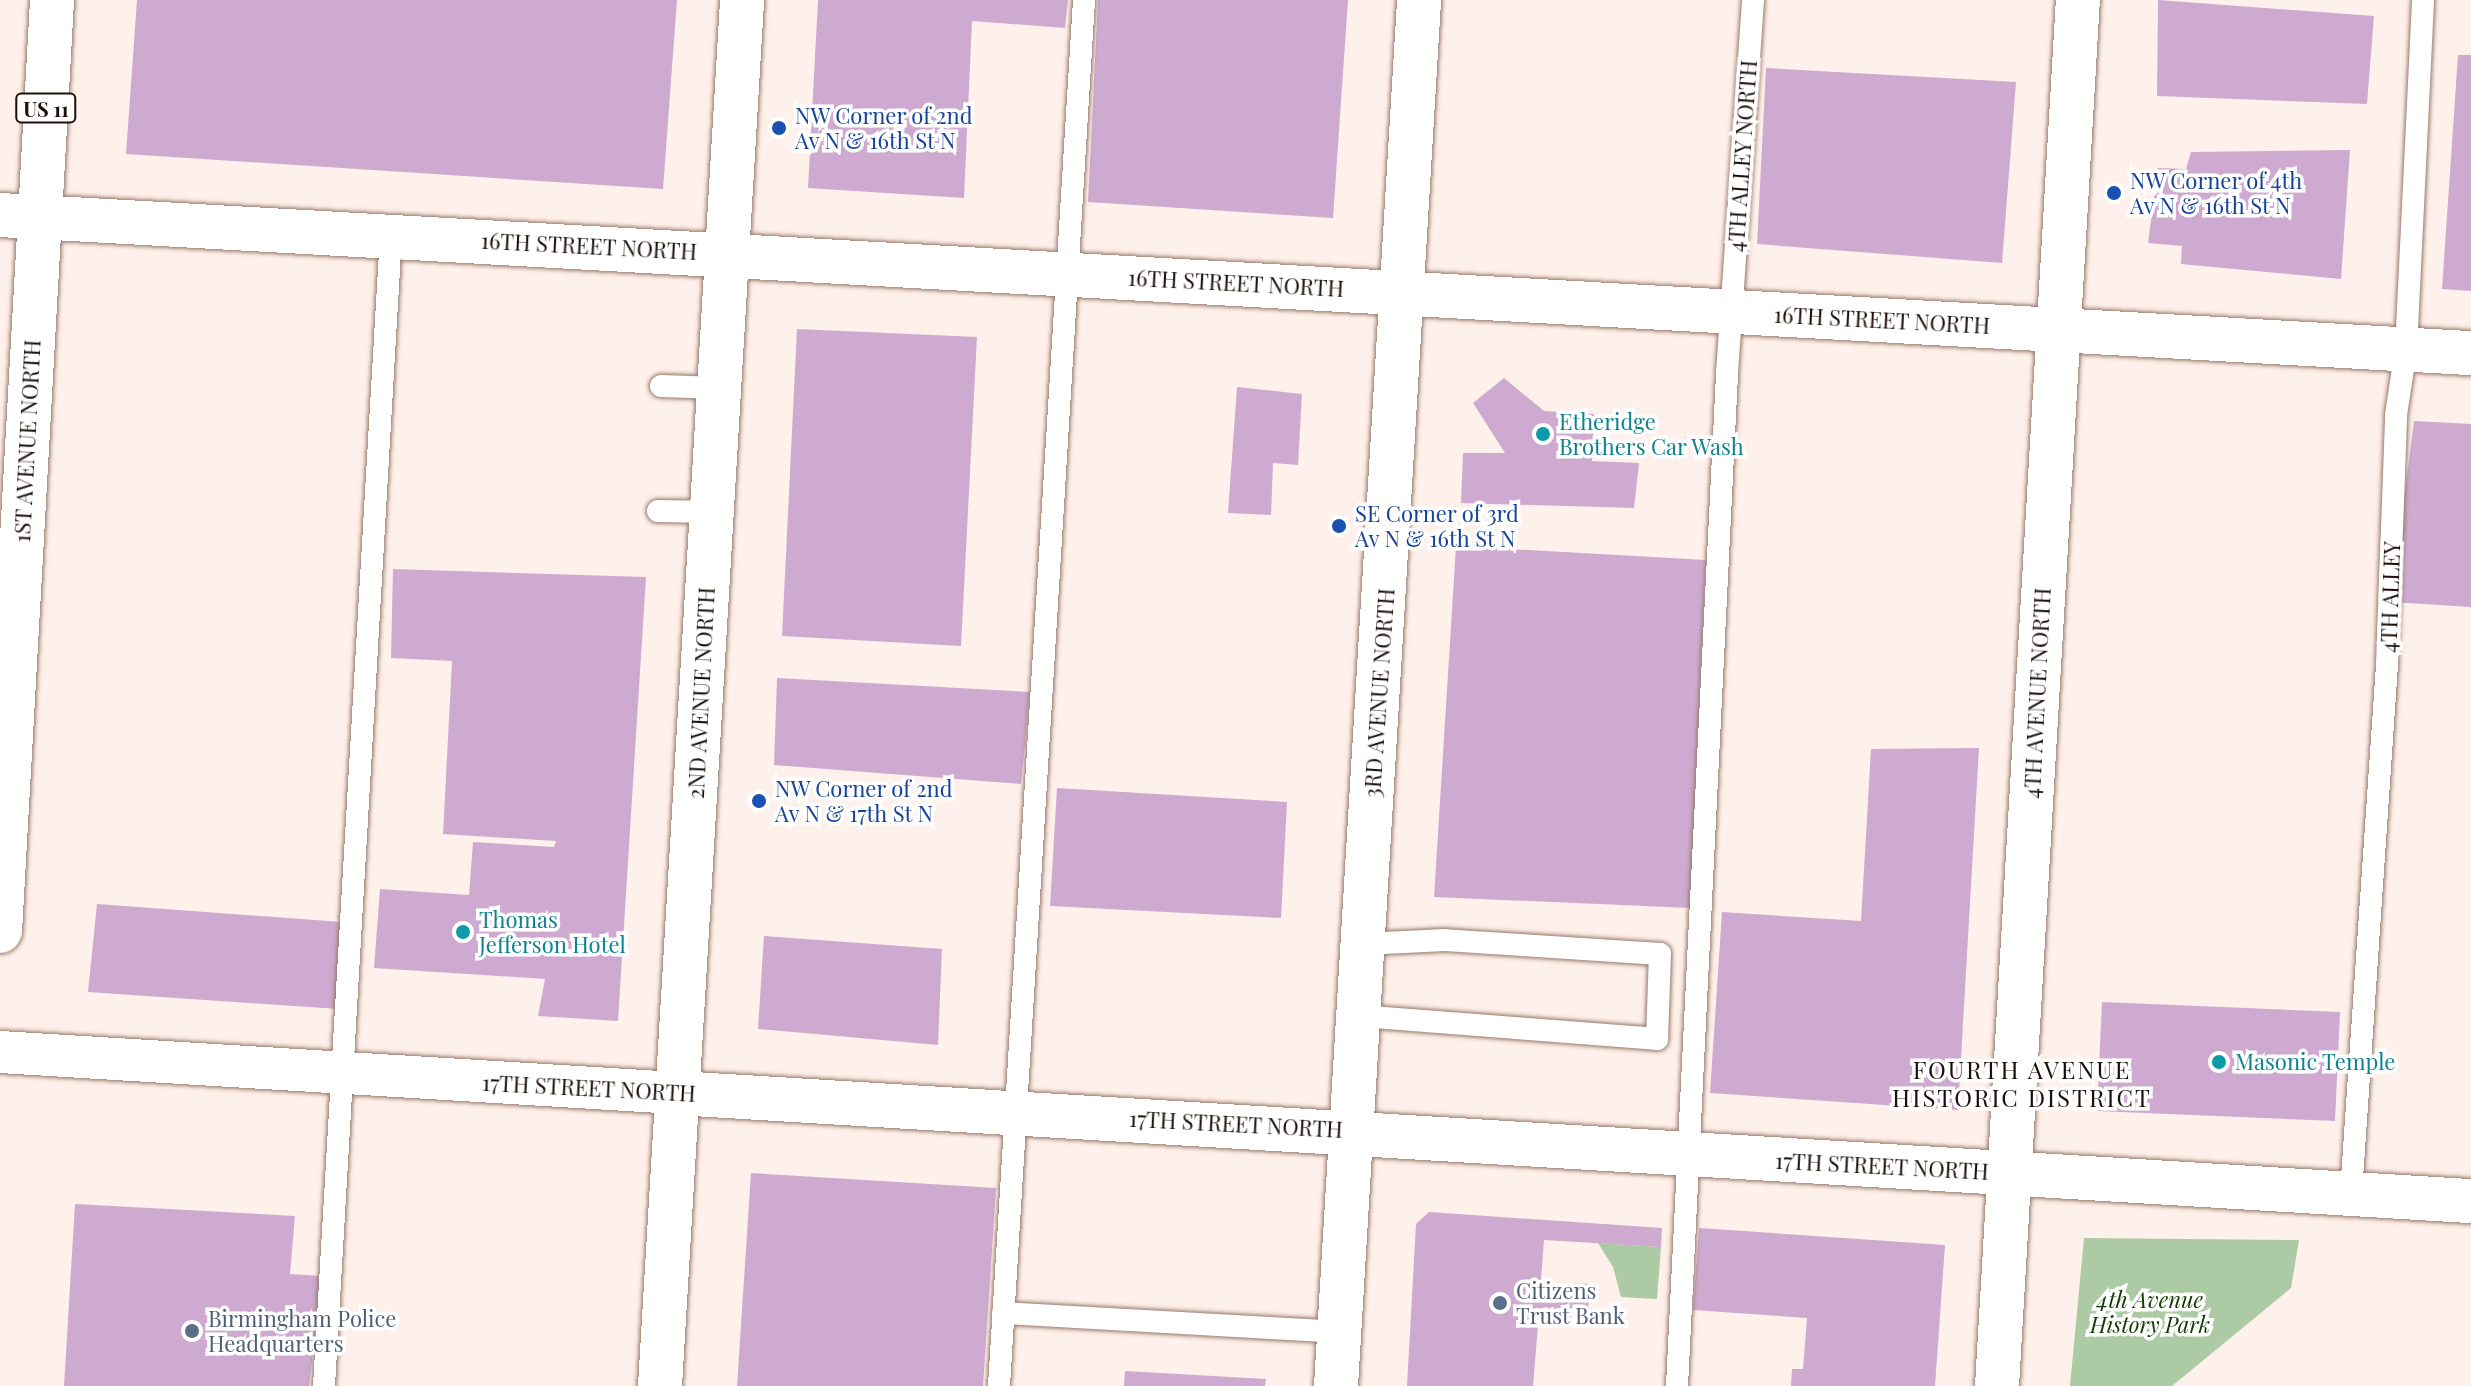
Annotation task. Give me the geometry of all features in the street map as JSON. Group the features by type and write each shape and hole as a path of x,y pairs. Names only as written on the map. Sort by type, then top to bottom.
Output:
{"street":[{"name":"1ST AVENUE NORTH","path":"0,931 20,215 52,0"},
{"name":"2ND AVENUE NORTH","path":"660,1386 742,0"},
{"name":"3RD AVENUE NORTH","path":"1336,1386 1419,0"},
{"name":"4TH AVENUE NORTH","path":"1997,1386 2078,0"},
{"name":"16TH STREET NORTH","path":"20,215 2471,353"},
{"name":"17TH STREET NORTH","path":"0,1052 1352,1131 1692,1155 2471,1201"}],"lane":[{"path":"999,1386 1084,0"},
{"name":"4TH ALLEY NORTH","path":"1677,1386 1692,1155 1731,311 1753,0"},
{"name":"4TH ALLEY","path":"2351,1193 2391,602 2396,415 2406,349 2423,0"},
{"path":"324,1386 391,235"},
{"path":"661,386 719,388"},
{"path":"658,511 712,512"},
{"path":"1359,1016 1657,1039 1660,954 1445,940 1363,944"},
{"path":"1003,1313 1339,1332"}],"green space":[{"name":"4th Avenue History Park","path":"2084,1238 2299,1240 2291,1288 2172,1386 2070,1386"},
{"path":"1598,1243 1661,1247 1657,1299 1621,1297 1613,1267"}],"building":[{"path":"137,0 677,0 663,189 126,154"},
{"path":"818,0 1068,0 1065,28 972,21 964,198 808,188"},
{"path":"1098,0 1348,0 1333,218 1088,202"},
{"path":"2158,0 2374,16 2367,104 2157,96"},
{"path":"2458,55 2471,55 2471,291 2442,289"},
{"path":"1766,68 2016,82 2002,263 1757,244"},
{"path":"2350,150 2341,279 2181,264 2182,246 2148,243 2158,168 2186,169 2191,152"},
{"path":"797,329 977,337 961,646 782,636"},
{"name":"Etheridge Brothers Car Wash","path":"1504,378 1544,411 1594,414 1592,461 1639,463 1634,508 1461,503 1463,453 1505,453 1473,403"},
{"path":"1237,387 1302,394 1298,465 1273,463 1271,515 1228,513"},
{"path":"2414,421 2471,424 2471,607 2391,602"},
{"path":"1456,546 1706,560 1690,908 1434,897"},
{"path":"393,569 646,577 618,1021 538,1016 545,979 374,968 380,889 469,895 473,842 554,847 556,841 443,834 452,661 391,658"},
{"path":"777,678 1030,692 1021,784 774,765"},
{"path":"1979,748 1958,1110 1710,1093 1722,912 1861,921 1871,749"},
{"path":"1057,788 1287,802 1281,918 1050,906"},
{"path":"97,904 342,922 339,1009 88,992"},
{"path":"764,936 942,949 938,1045 758,1029"},
{"name":"Masonic Temple","path":"2102,1002 2340,1012 2335,1121 2097,1111"},
{"path":"751,1173 996,1188 983,1386 737,1386"},
{"name":"Birmingham Police Headquarters","path":"75,1204 295,1216 290,1274 322,1276 309,1386 64,1386"},
{"name":"Citizens Trust Bank","path":"1429,1212 1662,1228 1661,1247 1544,1240 1540,1293 1573,1291 1573,1283 1590,1284 1588,1312 1571,1312 1570,1320 1551,1319 1550,1325 1538,1325 1533,1386 1407,1386 1416,1224"},
{"path":"1699,1228 1945,1245 1935,1386 1791,1386 1792,1369 1803,1369 1807,1318 1693,1310"},
{"path":"1125,1371 1266,1379 1265,1386 1124,1386"}],"place":[{"name":"NW Corner of 2nd Av N & 16th St N","path":"779,128"},
{"name":"NW Corner of 4th Av N & 16th St N","path":"2114,193"},
{"name":"Etheridge Brothers Car Wash","path":"1543,434"},
{"name":"SE Corner of 3rd Av N & 16th St N","path":"1339,526"},
{"name":"NW Corner of 2nd Av N & 17th St N","path":"759,801"},
{"name":"Thomas Jefferson Hotel","path":"463,932"},
{"name":"Masonic Temple","path":"2219,1062"},
{"name":"Citizens Trust Bank","path":"1500,1303"},
{"name":"Birmingham Police Headquarters","path":"192,1331"}],"district":[{"name":"FOURTH AVENUE HISTORIC DISTRICT","path":"2022,1084"}]}
